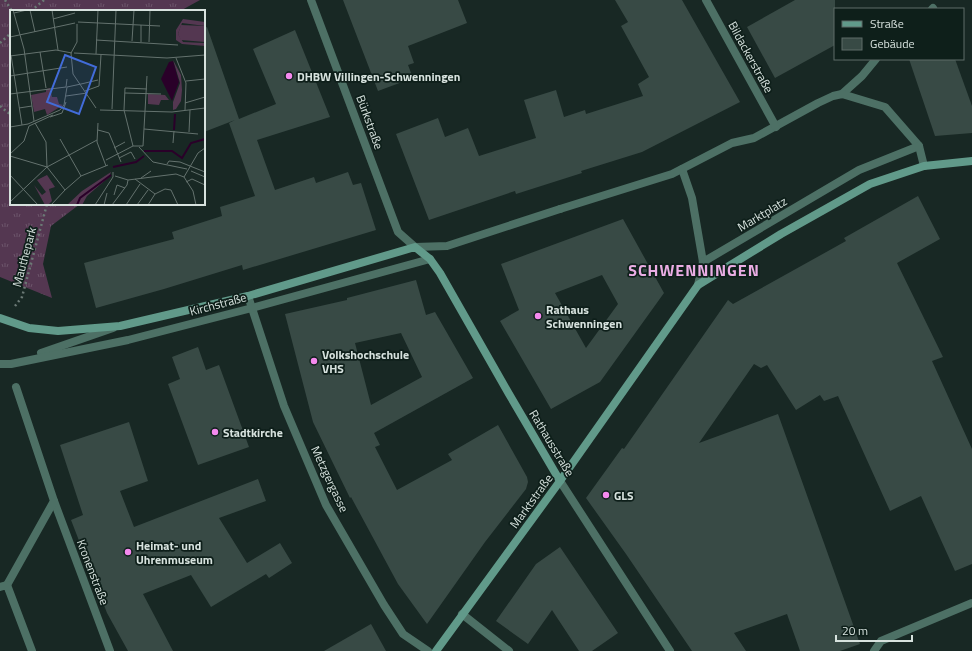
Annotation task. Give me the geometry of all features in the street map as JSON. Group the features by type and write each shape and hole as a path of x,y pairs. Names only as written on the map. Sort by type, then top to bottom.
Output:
{"main road":[{"path":"698,285 781,234 870,184 924,166 972,161"},
{"name":"Rathausstraße","path":"414,247 430,259 440,273 560,481"},
{"name":"Kirchstraße","path":"0,318 29,328 58,331 120,326 248,296 414,247"},
{"name":"Marktstraße","path":"436,651 560,481 698,285"}],"street":[{"name":"Bürkstraße","path":"311,0 398,232 414,247"},
{"name":"Bildackerstraße","path":"706,0 776,127"},
{"path":"414,247 447,246 672,174 732,143 754,138 818,103 833,96 842,94 862,76 875,60"},
{"path":"842,94 884,107 919,146 924,166"},
{"name":"Marktplatz","path":"703,262 859,170 919,146"},
{"path":"682,169 692,198 703,262 698,285"},
{"name":"Kirchstraße","path":"0,364 10,364 128,340 252,308 430,259"},
{"name":"Metzgergasse","path":"248,296 284,406 326,505 384,605 403,634 428,651"},
{"name":"Kirchstraße","path":"10,364 120,326"},
{"name":"Kronenstraße","path":"16,387 54,501 110,651"},
{"name":"Rathausstraße","path":"560,481 670,651"},
{"path":"32,651 3,586 54,501"},
{"path":"874,651 881,641 972,603"},
{"path":"462,614 509,651"}],"path":[{"path":"5,0 11,10"},
{"path":"32,10 44,0"},
{"path":"0,43 10,34"},
{"path":"0,106 10,114"},
{"name":"Mauthepark","path":"12,312 22,297 47,205"}],"green space":[{"path":"0,0 200,0 182,10 10,10 10,205 79,205 51,226 43,264 52,298 0,277"}],"building":[{"path":"343,0 458,0 467,23 408,46 414,63 408,65 413,78 378,91"},
{"path":"615,0 682,0 740,102 642,152 581,171 582,173 516,194 515,191 429,220 396,134 438,118 445,137 468,128 479,156 536,138 524,100 556,90 564,117 585,110 586,114 643,96 638,84 649,77 621,26 628,22"},
{"path":"795,0 835,0 834,46 775,78 747,27"},
{"path":"207,27 239,119 276,104 253,49 295,30 330,117 257,140 275,190 314,177 316,183 348,172 353,185 361,183 376,230 243,270 242,265 96,308 84,263 174,239 172,232 222,216 220,207 255,196 229,123 235,120 205,132 205,28"},
{"path":"909,60 955,60 972,106 972,133 935,136"},
{"path":"918,196 940,239 897,263 943,357 932,361 972,449 972,564 955,571 921,496 890,511 838,396 824,401 820,395 796,410 767,365 761,368 754,364 699,443 778,414 860,644 840,651 800,651 787,614 734,633 746,651 692,651 586,498 622,448 624,449 728,300 733,304 846,241 844,238"},
{"name":"Rathaus Schwenningen","path":"623,219 664,293 600,382 551,409 500,321 519,310 501,264","holes":["602,275 618,304 586,348 555,293"]},
{"path":"416,280 426,315 435,312 473,378 374,433 380,445 375,447 397,490 452,460 448,454 498,425 527,477 528,482 526,489 485,542 427,624 398,584 351,497 350,498 313,422 285,314 347,300 347,298","holes":["401,333 422,377 371,405 355,343"]},
{"path":"198,347 206,370 219,365 249,447 198,465 168,384 180,379 172,357"},
{"path":"129,422 148,481 120,491 134,527 258,479 266,501 219,518 247,563 280,543 292,563 269,578 266,574 211,607 191,575 143,594 173,651 128,651 107,613 71,520 83,515 60,445"},
{"path":"560,547 618,633 592,651 579,651 552,610 528,644 496,621 536,564"},
{"path":"371,624 386,651 324,651"}],"place":[{"name":"DHBW Villingen-Schwenningen","path":"289,76"},
{"name":"Rathaus Schwenningen","path":"538,316"},
{"name":"Volkshochschule VHS","path":"314,361"},
{"name":"Stadtkirche","path":"215,432"},
{"name":"GLS","path":"606,495"},
{"name":"Heimat- und Uhrenmuseum","path":"128,552"}],"district":[{"name":"SCHWENNINGEN","path":"694,270"}]}
